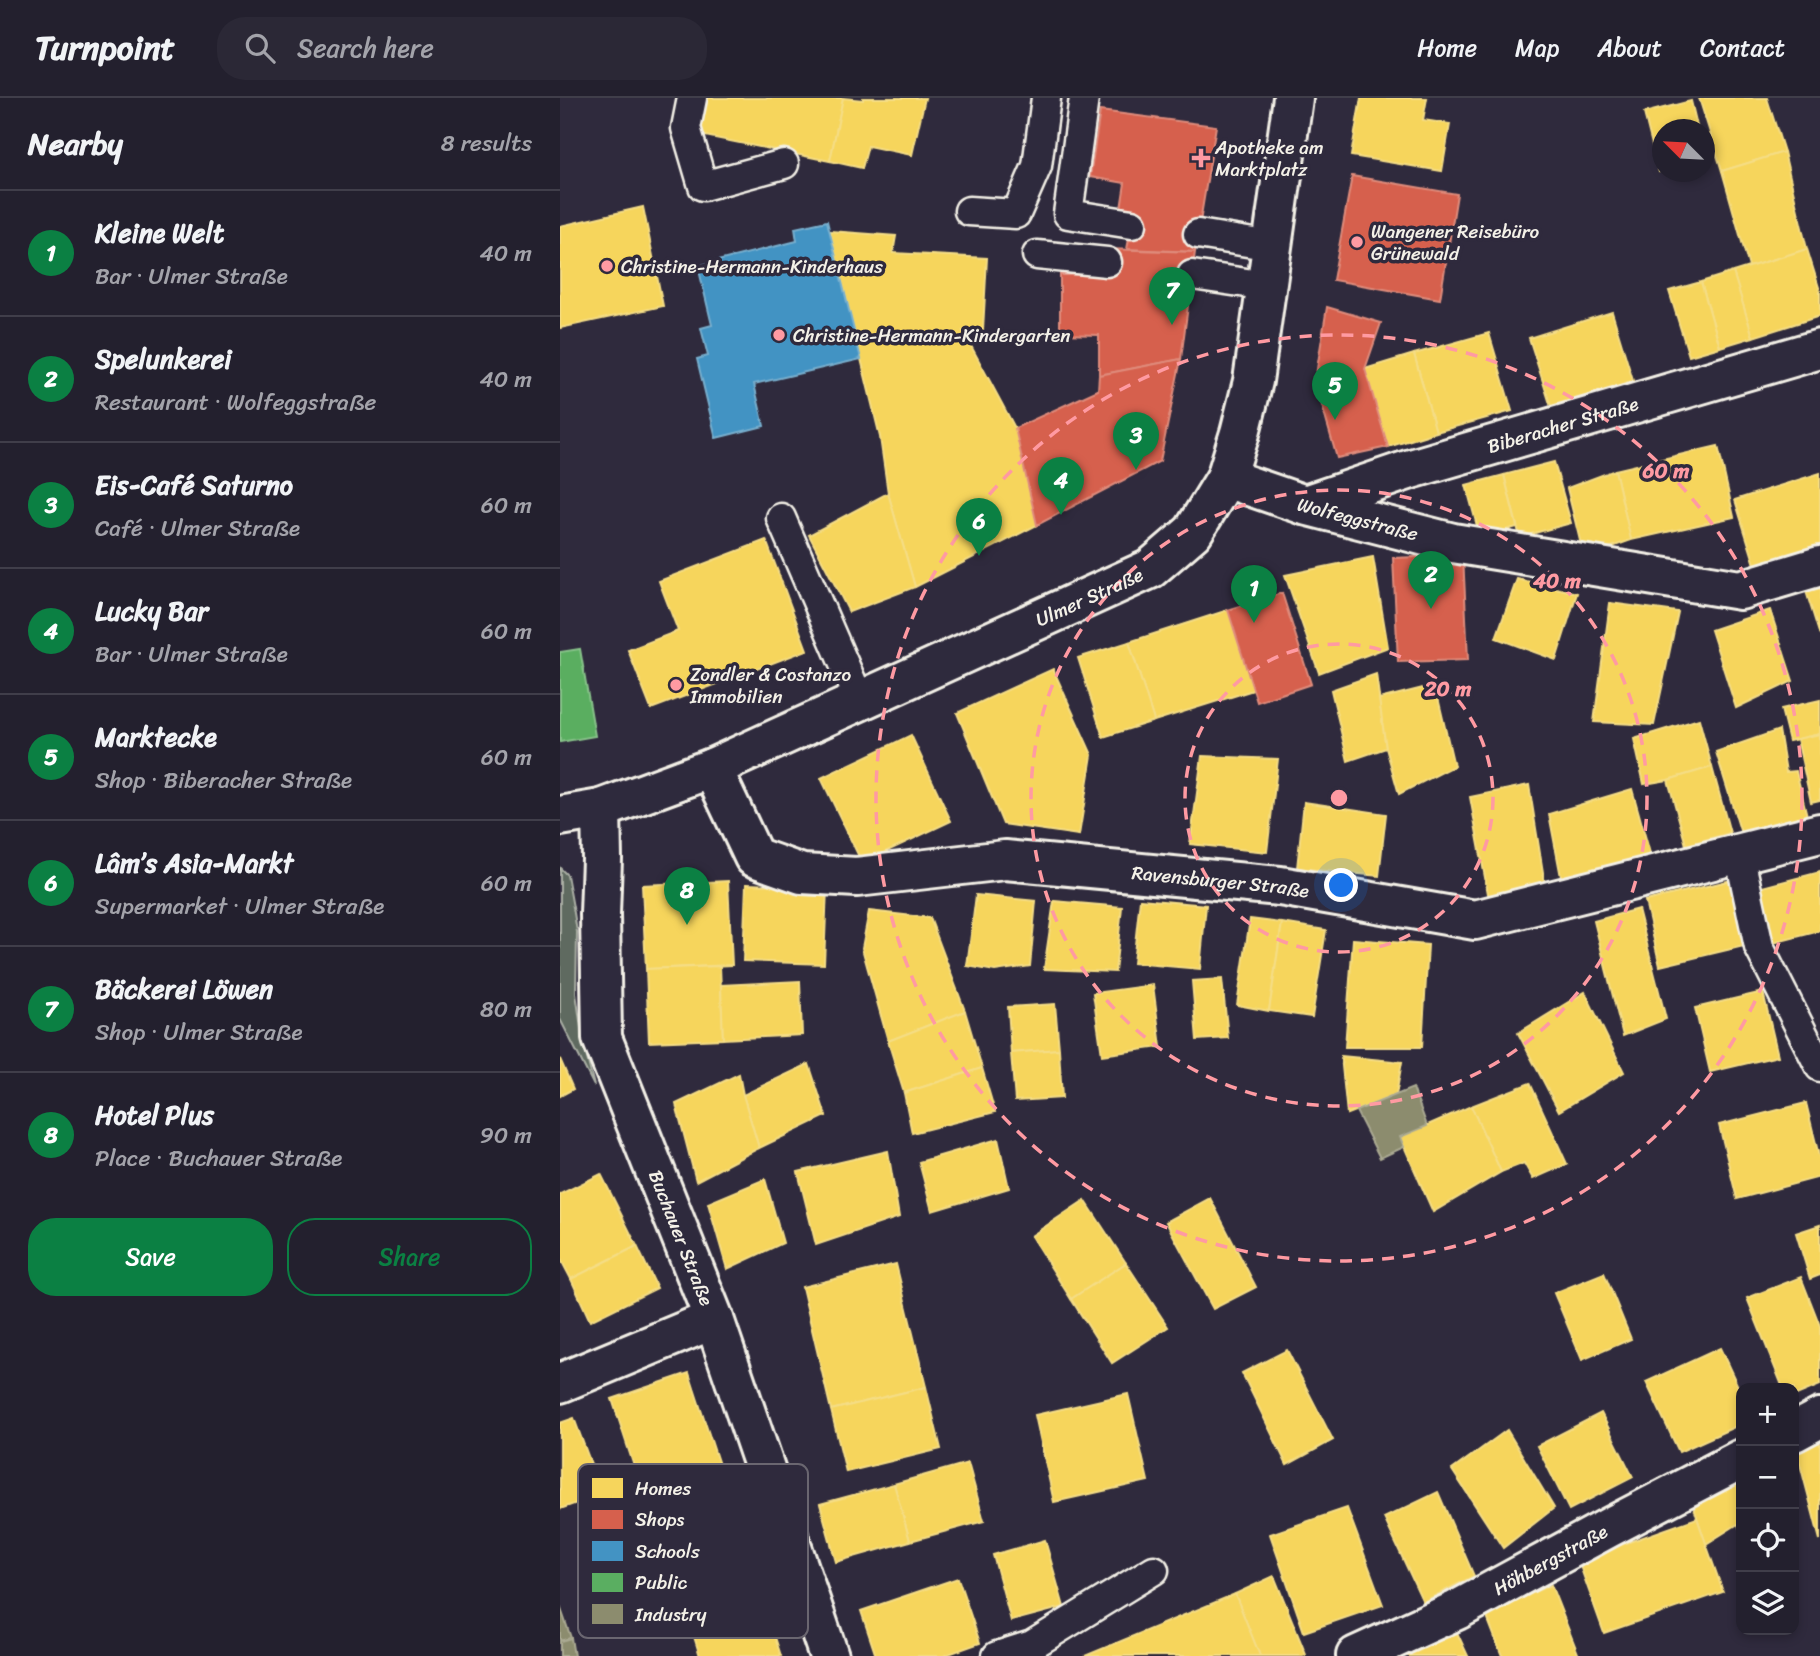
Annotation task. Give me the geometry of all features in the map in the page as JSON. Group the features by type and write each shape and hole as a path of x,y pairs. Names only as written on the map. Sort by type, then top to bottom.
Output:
{"street":[{"name":"Ulmer Straße","path":"560,816 600,809 712,768 1150,569 1193,532 1226,478 1253,381 1293,98"},
{"name":"Biberacher Straße","path":"1305,505 1411,469 1820,349"},
{"name":"Wolfeggstraße","path":"1226,478 1305,505 1453,543 1740,590 1820,566"},
{"name":"Ravensburger Straße","path":"712,768 754,857 802,874 858,877 1005,860 1280,886 1475,920 1820,833"},
{"name":"Buchauer Straße","path":"600,809 602,1038 714,1319 763,1464"},
{"path":"560,1383 714,1319"},
{"path":"1799,1429 1820,1418"},
{"name":"Höhbergstraße","path":"1356,1656 1457,1610 1736,1462"},
{"name":"Buchauer Straße","path":"808,1594 829,1656"}],"lane":[{"path":"692,98 686,128 702,186 784,164"},
{"path":"969,211 1016,214 1037,166 1046,98"},
{"path":"1084,98 1068,214 1132,224"},
{"path":"1198,234 1272,246"},
{"path":"1037,255 1107,262"},
{"path":"1192,275 1267,286"},
{"path":"781,518 860,701"},
{"path":"1739,853 1759,947 1820,1068"},
{"path":"997,1656 1032,1645 1154,1570"}],"green space":[{"path":"560,868 567,875 577,932 576,993 583,1042 594,1086 560,1019"}],"building: Homes":[{"path":"708,98 843,98 830,161 700,135"},
{"path":"843,98 925,98 912,155 868,146 862,168 830,161"},
{"path":"1361,98 1427,98 1423,120 1450,124 1442,171 1351,156"},
{"path":"1699,98 1767,98 1784,152 1722,171 1715,149 1715,119 1706,119"},
{"path":"1691,101 1695,119 1652,119 1652,144 1644,113"},
{"path":"1784,152 1807,249 1749,267 1722,171"},
{"name":"Christine-Hermann-Kinderhaus","path":"643,207 663,306 560,328 560,226"},
{"path":"830,231 896,236 893,253 987,258 983,330 963,331 1015,428 1037,525 915,587 888,493 880,437"},
{"path":"1807,249 1820,291 1820,316 1753,337 1733,272"},
{"path":"1733,272 1753,337 1720,347 1701,282"},
{"path":"1701,282 1720,347 1689,356 1669,291"},
{"path":"1612,312 1634,384 1552,410 1529,338"},
{"path":"1489,333 1512,411 1436,432 1414,354"},
{"path":"1414,354 1436,432 1388,447 1365,369"},
{"path":"1718,446 1734,517 1631,540 1615,470"},
{"path":"1554,462 1571,523 1520,537 1504,475"},
{"path":"1615,470 1631,540 1584,557 1567,488"},
{"path":"1820,473 1820,552 1757,571 1735,500"},
{"path":"1504,475 1517,527 1480,537 1466,485"},
{"path":"888,493 915,587 849,612 809,535"},
{"path":"766,540 807,650 651,709 628,650 678,631 659,581"},
{"path":"1373,557 1388,647 1319,673 1285,575"},
{"path":"1517,579 1577,593 1556,660 1496,638"},
{"path":"1820,584 1820,636 1805,588"},
{"path":"1610,603 1678,612 1654,725 1594,722"},
{"path":"1228,610 1253,690 1154,721 1129,642"},
{"path":"1770,610 1793,681 1736,708 1711,630"},
{"path":"1129,642 1154,721 1103,737 1078,658"},
{"path":"1053,669 1092,755 1079,835 1003,824 957,713"},
{"path":"1376,674 1386,748 1348,761 1331,690"},
{"path":"1435,685 1454,766 1399,794 1386,748 1379,699"},
{"path":"1820,700 1820,734 1789,741 1781,709"},
{"path":"1699,719 1712,767 1644,784 1634,739"},
{"path":"1779,730 1786,772 1796,771 1807,816 1743,840 1716,752"},
{"path":"1820,734 1820,800 1811,802 1797,739"},
{"path":"911,735 951,821 862,863 821,778"},
{"path":"1202,756 1278,759 1267,852 1190,844"},
{"path":"1712,767 1730,833 1686,845 1668,780"},
{"path":"1529,785 1545,885 1489,899 1470,797"},
{"path":"1632,789 1651,857 1562,882 1549,814"},
{"path":"1304,802 1386,814 1379,876 1297,868"},
{"path":"1820,872 1820,931 1765,945 1751,890"},
{"path":"1732,880 1748,945 1660,966 1645,901"},
{"path":"728,881 732,965 646,969 642,885"},
{"path":"746,884 827,887 824,964 743,961"},
{"path":"976,895 1036,901 1030,966 995,971 967,966"},
{"path":"1140,899 1206,905 1200,969 1133,963"},
{"path":"1054,901 1122,907 1115,972 1044,969"},
{"path":"1638,909 1666,1019 1623,1036 1594,921"},
{"path":"869,911 930,918 965,1011 888,1041 862,948"},
{"path":"1250,919 1282,923 1269,1011 1237,1005"},
{"path":"1282,923 1326,930 1312,1017 1269,1011"},
{"path":"1353,939 1428,945 1422,1047 1345,1047"},
{"path":"720,966 723,1039 649,1042 646,969"},
{"path":"1222,979 1228,1038 1197,1040 1192,981"},
{"path":"800,981 802,1035 723,1039 721,985"},
{"path":"1153,985 1161,1047 1102,1055 1093,993"},
{"path":"1585,992 1624,1072 1559,1111 1518,1033"},
{"path":"1763,992 1778,1056 1710,1072 1695,1008"},
{"path":"1055,1004 1059,1049 1011,1053 1008,1007"},
{"path":"965,1011 982,1068 904,1093 888,1041"},
{"path":"1059,1049 1062,1098 1015,1101 1011,1053"},
{"path":"1341,1056 1402,1062 1396,1095 1347,1114"},
{"path":"560,1059 573,1089 560,1096"},
{"path":"809,1064 826,1116 759,1148 743,1095"},
{"path":"982,1068 995,1112 912,1133 904,1093"},
{"path":"739,1074 759,1148 696,1181 676,1104"},
{"path":"1530,1083 1567,1164 1533,1179 1524,1163 1501,1172 1471,1106"},
{"path":"1806,1103 1820,1160 1820,1177 1737,1199 1719,1125"},
{"path":"1471,1106 1501,1172 1433,1212 1400,1137"},
{"path":"998,1139 1009,1188 932,1211 919,1162"},
{"path":"888,1151 899,1217 816,1245 798,1172"},
{"path":"601,1174 637,1246 571,1279 560,1258 560,1194"},
{"path":"765,1179 783,1243 727,1269 708,1203"},
{"path":"1210,1198 1256,1287 1213,1309 1166,1222"},
{"path":"1085,1200 1126,1263 1071,1299 1031,1236"},
{"path":"1820,1225 1820,1275 1810,1279 1796,1233"},
{"path":"637,1246 657,1288 590,1321 571,1279"},
{"path":"1126,1263 1168,1327 1112,1363 1071,1299"},
{"path":"896,1264 926,1387 831,1410 802,1287"},
{"path":"1604,1273 1631,1339 1582,1360 1554,1293"},
{"path":"1801,1277 1820,1326 1820,1385 1799,1394 1799,1383 1781,1383 1747,1298"},
{"path":"1720,1348 1736,1383 1736,1426 1679,1452 1646,1382"},
{"path":"1287,1350 1333,1440 1287,1465 1242,1373"},
{"path":"689,1373 719,1464 633,1464 612,1399"},
{"path":"926,1387 941,1449 846,1472 831,1410"},
{"path":"1128,1394 1148,1481 1054,1502 1035,1415"},
{"path":"1601,1413 1633,1477 1569,1510 1537,1446"},
{"path":"574,1418 591,1464 578,1464 578,1503 560,1509 560,1423"},
{"path":"1507,1430 1554,1508 1503,1548 1452,1470"},
{"path":"1820,1438 1820,1540 1799,1460 1799,1444"},
{"path":"968,1463 984,1521 910,1541 894,1484"},
{"path":"1736,1474 1736,1525 1706,1544 1691,1499"},
{"path":"894,1484 910,1541 836,1562 820,1504"},
{"path":"1438,1492 1474,1576 1423,1602 1384,1518"},
{"path":"1347,1508 1383,1605 1304,1632 1270,1534"},
{"path":"1697,1518 1723,1592 1604,1633 1578,1560"},
{"path":"1045,1540 1064,1607 1011,1621 993,1555"},
{"path":"1274,1576 1306,1655 1260,1656 1235,1594"},
{"path":"958,1578 980,1643 943,1656 876,1656 861,1611"},
{"path":"1551,1585 1579,1656 1502,1656 1485,1612"},
{"path":"1235,1594 1260,1656 1085,1656"},
{"path":"1454,1626 1468,1656 1392,1656"},
{"path":"694,1638 775,1638 781,1656 700,1656"}],"building: Shops":[{"path":"1100,111 1216,126 1195,252 1127,249 1132,224 1120,215 1125,183 1090,177"},
{"path":"1352,176 1457,194 1440,299 1333,280"},
{"path":"1107,249 1195,252 1181,359 1099,375 1099,335 1060,334 1060,275 1107,275"},
{"path":"1327,307 1381,323 1365,369 1388,447 1337,458 1315,381"},
{"path":"1181,359 1160,461 1037,525 1015,428 1098,390 1099,375"},
{"path":"1463,555 1468,660 1398,662 1393,558"},
{"path":"1282,593 1311,684 1257,702 1228,610"}],"building: Schools":[{"name":"Christine-Hermann-Kindergarten","path":"827,221 861,359 754,384 764,426 716,438 697,359 708,356 701,328 712,325 698,266 797,241 795,228"}],"building: Public":[{"path":"580,649 595,736 560,742 560,652"}],"building: Industry":[{"path":"1413,1088 1427,1126 1400,1137 1404,1147 1380,1158 1356,1111"},
{"path":"560,1606 571,1638 560,1641"},
{"path":"571,1638 574,1656 560,1656 560,1641"}],"place":[{"name":"Apotheke am Marktplatz","path":"1201,158"},
{"name":"Wangener Reisebüro Grünewald","path":"1357,242"},
{"name":"Christine-Hermann-Kinderhaus","path":"607,266"},
{"name":"Bäckerei Löwen","path":"1172,325"},
{"name":"Christine-Hermann-Kindergarten","path":"779,335"},
{"name":"Marktecke","path":"1335,420"},
{"name":"Eis-Café Saturno","path":"1136,470"},
{"name":"Lucky Bar","path":"1061,515"},
{"name":"Lâm’s Asia-Markt","path":"979,556"},
{"name":"Spelunkerei","path":"1431,609"},
{"name":"Kleine Welt","path":"1254,623"},
{"name":"Zondler & Costanzo Immobilien","path":"676,685"},
{"name":"Hotel Plus","path":"687,925"}]}
